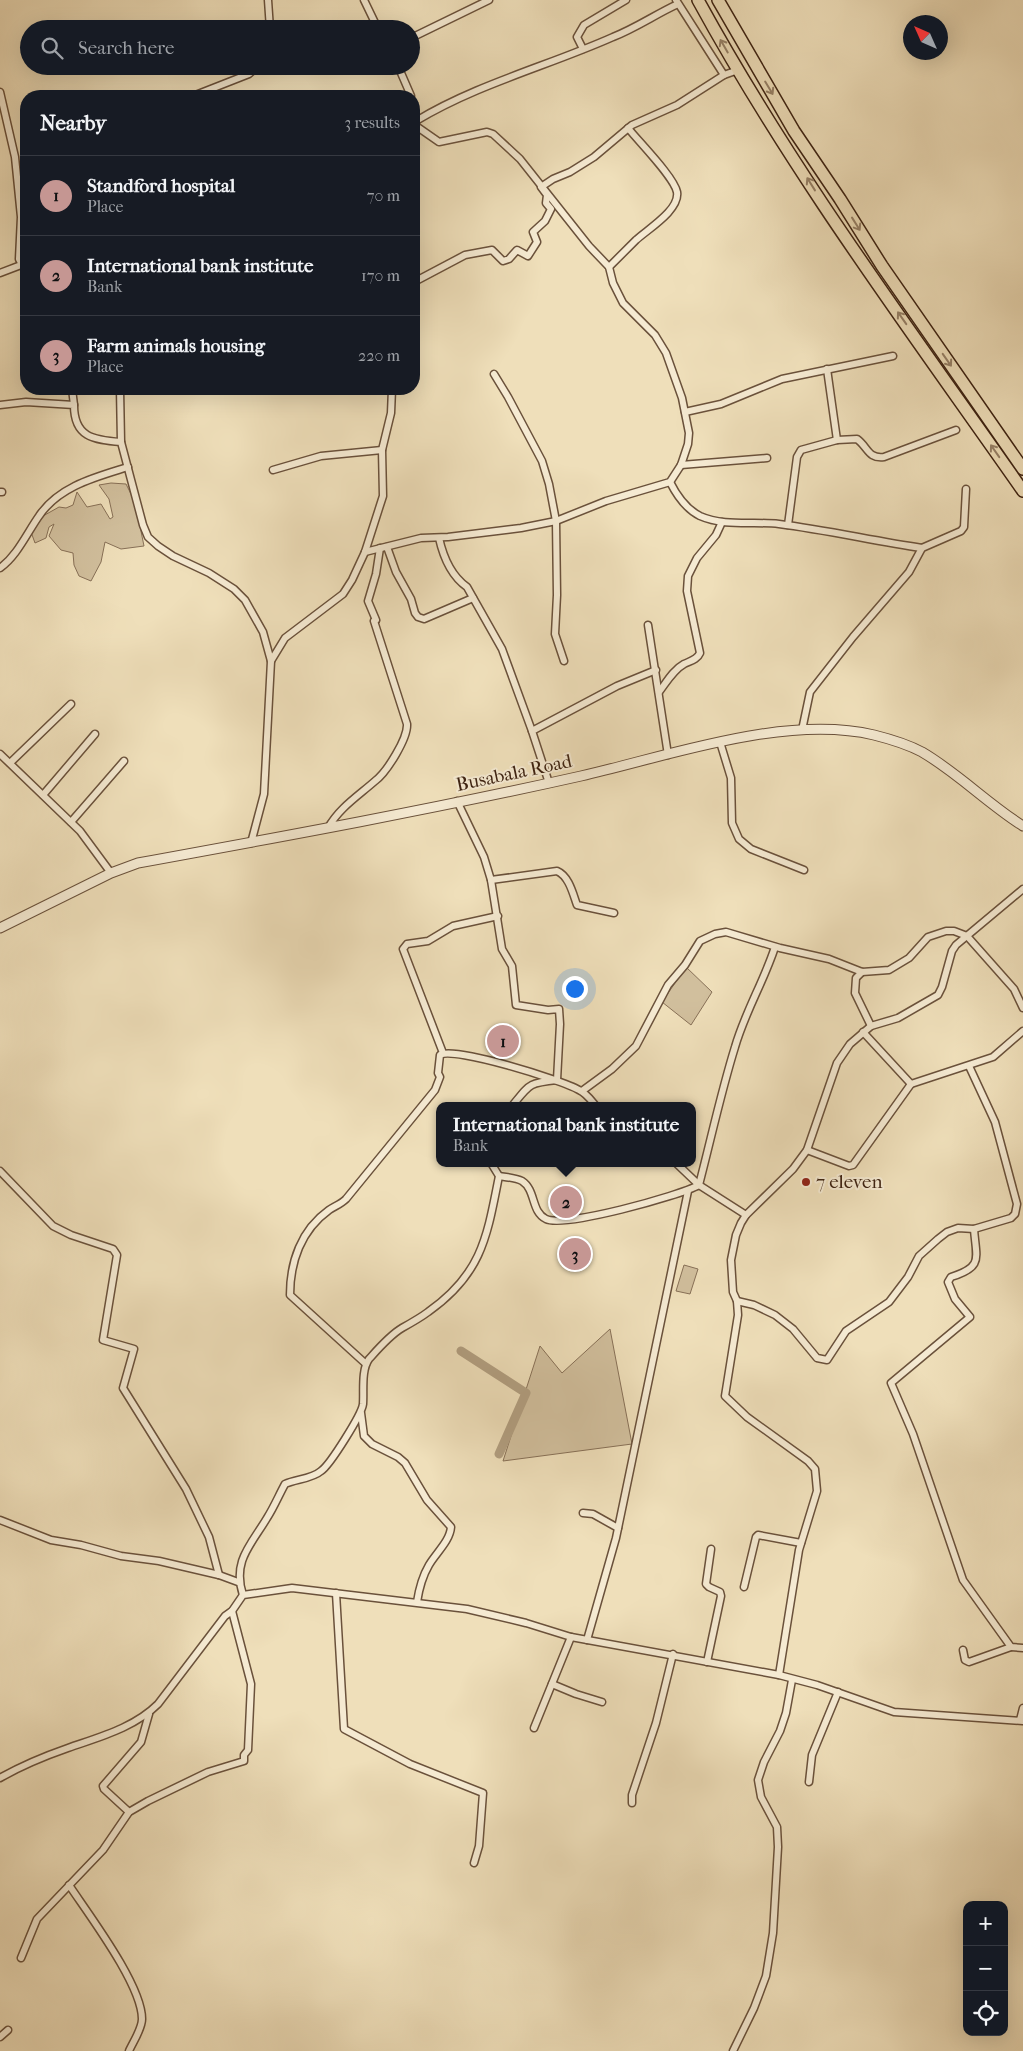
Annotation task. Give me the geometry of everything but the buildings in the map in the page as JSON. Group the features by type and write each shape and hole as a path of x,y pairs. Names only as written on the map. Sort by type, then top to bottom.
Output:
{"highway":[{"path":"698,0 738,70 827,210 1023,491"},
{"path":"718,0 794,131 882,266 1023,469"}],"street":[{"path":"268,0 269,20"},
{"path":"364,0 374,20"},
{"path":"420,34 489,0"},
{"path":"583,49 577,37 581,29 626,0"},
{"path":"420,123 482,89 615,37 677,2 724,75"},
{"path":"542,187 594,157 628,128 677,105 724,75 738,70"},
{"path":"209,90 246,75"},
{"path":"402,75 408,90"},
{"path":"0,92 15,157 20,207"},
{"path":"609,267 636,240 669,212 674,205 677,195 676,190 666,175 628,128"},
{"path":"364,552 412,540 521,528 556,521 606,501 670,482 681,465 688,444 689,433 686,412 666,353 655,335 622,303 613,283 609,267 589,246 520,159 493,134 487,132 439,142 420,129"},
{"path":"420,279 470,253 492,250 503,260 509,260 517,250 528,256 537,242 533,232 545,221 551,210 546,203 547,196 542,187"},
{"path":"20,238 20,260"},
{"path":"0,273 20,265"},
{"path":"686,412 721,404 782,379 893,356"},
{"path":"827,369 837,440"},
{"path":"494,374 542,461 549,484 556,521 557,595 555,634 564,661"},
{"path":"73,395 76,422 85,435 99,440 120,442"},
{"path":"120,395 120,442 148,537 173,556 215,577 240,595 258,621 270,661 264,794 251,843"},
{"path":"270,661 278,647 289,634 344,594 352,580 364,552 383,496 382,450 391,413 392,395"},
{"path":"0,405 26,402 74,404"},
{"path":"788,525 798,453 804,448 837,440 857,439 870,455 878,458 956,430"},
{"path":"273,470 321,456 382,450"},
{"path":"681,465 767,458"},
{"path":"0,568 12,556 41,513 54,500 76,484 128,467"},
{"path":"670,482 678,497 686,506 700,516 722,522 788,525 922,548 961,531 964,527 966,489"},
{"path":"659,692 682,665 695,659 700,653 687,591 688,576 697,558 716,535 722,522"},
{"path":"439,538 443,555 459,581 467,586 502,649 549,782"},
{"path":"383,548 411,599 418,617 424,619 473,598"},
{"path":"328,828 337,814 377,780 401,746 407,729 374,621 376,620 368,601 383,548"},
{"path":"802,730 810,692 853,637 909,572 922,548"},
{"path":"648,626 668,755"},
{"path":"532,731 617,686 656,670"},
{"path":"10,763 71,704"},
{"name":"Busabala Road","path":"0,928 111,873 138,863 328,828 549,782 720,742 802,730 850,730 908,746 933,759 1023,826"},
{"path":"43,795 95,734"},
{"path":"720,742 731,778 732,823 739,839 751,849 804,870"},
{"path":"0,754 80,831 111,873"},
{"path":"71,822 124,761"},
{"path":"457,801 484,857 491,880 502,949 512,966 516,1005 548,1010 559,1009 557,1080"},
{"path":"491,880 557,871 562,873 566,879 577,905 614,913"},
{"path":"778,1675 801,1543 817,1491 815,1469 808,1461 747,1417 725,1396 738,1315 737,1301 733,1292 731,1260 736,1235 746,1215 775,1188 807,1150 837,1063 850,1044 870,1026 898,1018 938,995 952,951 1023,889"},
{"path":"442,1053 403,949 407,944 428,941 452,926 498,916"},
{"path":"582,1092 612,1069 636,1046 668,985 685,966 700,941 715,934 726,932 775,947 829,959 862,972 889,970 908,958 928,937 938,933 954,931 967,936 1014,989 1023,1008"},
{"path":"499,1176 524,1182 531,1190 538,1212 550,1221 626,1209 688,1191 699,1185 734,1047 748,1008 766,975 775,947"},
{"path":"862,972 856,978 855,993 870,1026"},
{"path":"807,1150 849,1166 855,1164 911,1084 993,1058 1023,1031"},
{"path":"864,1032 911,1084"},
{"path":"442,1053 486,1059 557,1080 582,1092 592,1102"},
{"path":"366,1364 290,1295 291,1275 306,1232 329,1210 346,1199 435,1090 440,1077 438,1073 439,1058 442,1053"},
{"path":"737,1301 754,1305 776,1315 793,1329 817,1358 827,1360 846,1331 889,1302 908,1277 919,1256 947,1232 958,1228 974,1229 1011,1218 1015,1214 1017,1204 995,1122 969,1066"},
{"path":"515,1102 528,1086 534,1082 557,1080"},
{"path":"243,1596 238,1582 244,1552 267,1519 286,1484 322,1471 363,1407 366,1364 401,1329 439,1304 470,1271 480,1255 499,1176 493,1167"},
{"path":"680,1167 699,1185 746,1215"},
{"path":"0,1171 53,1226 71,1235 113,1249 116,1252 103,1340 134,1349 123,1388 186,1489 209,1536 219,1575"},
{"path":"587,1640 618,1528 688,1191"},
{"path":"974,1229 977,1259 971,1269 951,1277 948,1282 955,1299 970,1318 891,1383 913,1434 963,1580 1011,1647"},
{"path":"360,1412 364,1436 372,1444 398,1457 405,1463 428,1500 450,1524 450,1535 434,1557 422,1579 417,1602"},
{"path":"583,1513 593,1514 618,1528"},
{"path":"0,1520 51,1540 81,1545 121,1556 159,1561 219,1575 238,1582"},
{"path":"744,1587 758,1535 801,1543"},
{"path":"707,1662 720,1596 720,1592 706,1584 711,1549"},
{"path":"0,1778 65,1748 122,1728 149,1714 225,1616 232,1611 243,1596 292,1588 467,1609 526,1623 571,1637 673,1654 778,1675 838,1692 894,1712 1021,1721 1023,1708"},
{"path":"336,1593 344,1729 410,1764 480,1790 483,1793 479,1846 474,1863"},
{"path":"21,1958 37,1919 108,1844 129,1812 208,1772 244,1761 244,1755 248,1750 251,1684 232,1611"},
{"path":"534,1728 571,1637"},
{"path":"962,1650 965,1660 969,1662 1011,1647 1023,1648"},
{"path":"632,1803 632,1795 656,1723 673,1654"},
{"path":"734,2051 754,2008 766,1976 773,1933 778,1847 777,1827 762,1797 758,1780 764,1762 780,1732 792,1680"},
{"path":"552,1684 602,1702"},
{"path":"809,1782 812,1756 838,1692"},
{"path":"129,1812 103,1786 141,1742 149,1714"},
{"path":"69,1885 115,1954 140,2005 142,2025 129,2051"},
{"path":"0,2037 8,2030"}],"shaded area":[{"path":"111,483 126,484 135,502 144,546 121,549 105,542 101,562 91,581 79,576 74,565 73,553 61,550 49,536 54,524 49,527 46,538 35,543 31,532 43,516 59,507 66,508 73,505 77,492 87,507 101,504 110,519 113,517 109,499 99,485"},
{"path":"686,967 712,992 691,1025 662,1002"},
{"path":"684,1265 698,1269 690,1294 676,1291"},
{"path":"610,1329 632,1444 503,1461 540,1346 562,1373"}],"waterway":[{"path":"461,1351 526,1393 499,1454"}],"place":[{"name":"Standford hospital","path":"503,1041"},
{"name":"7 eleven","path":"806,1182"},
{"name":"International bank institute","path":"566,1202"},
{"name":"Farm animals housing","path":"575,1254"}]}
